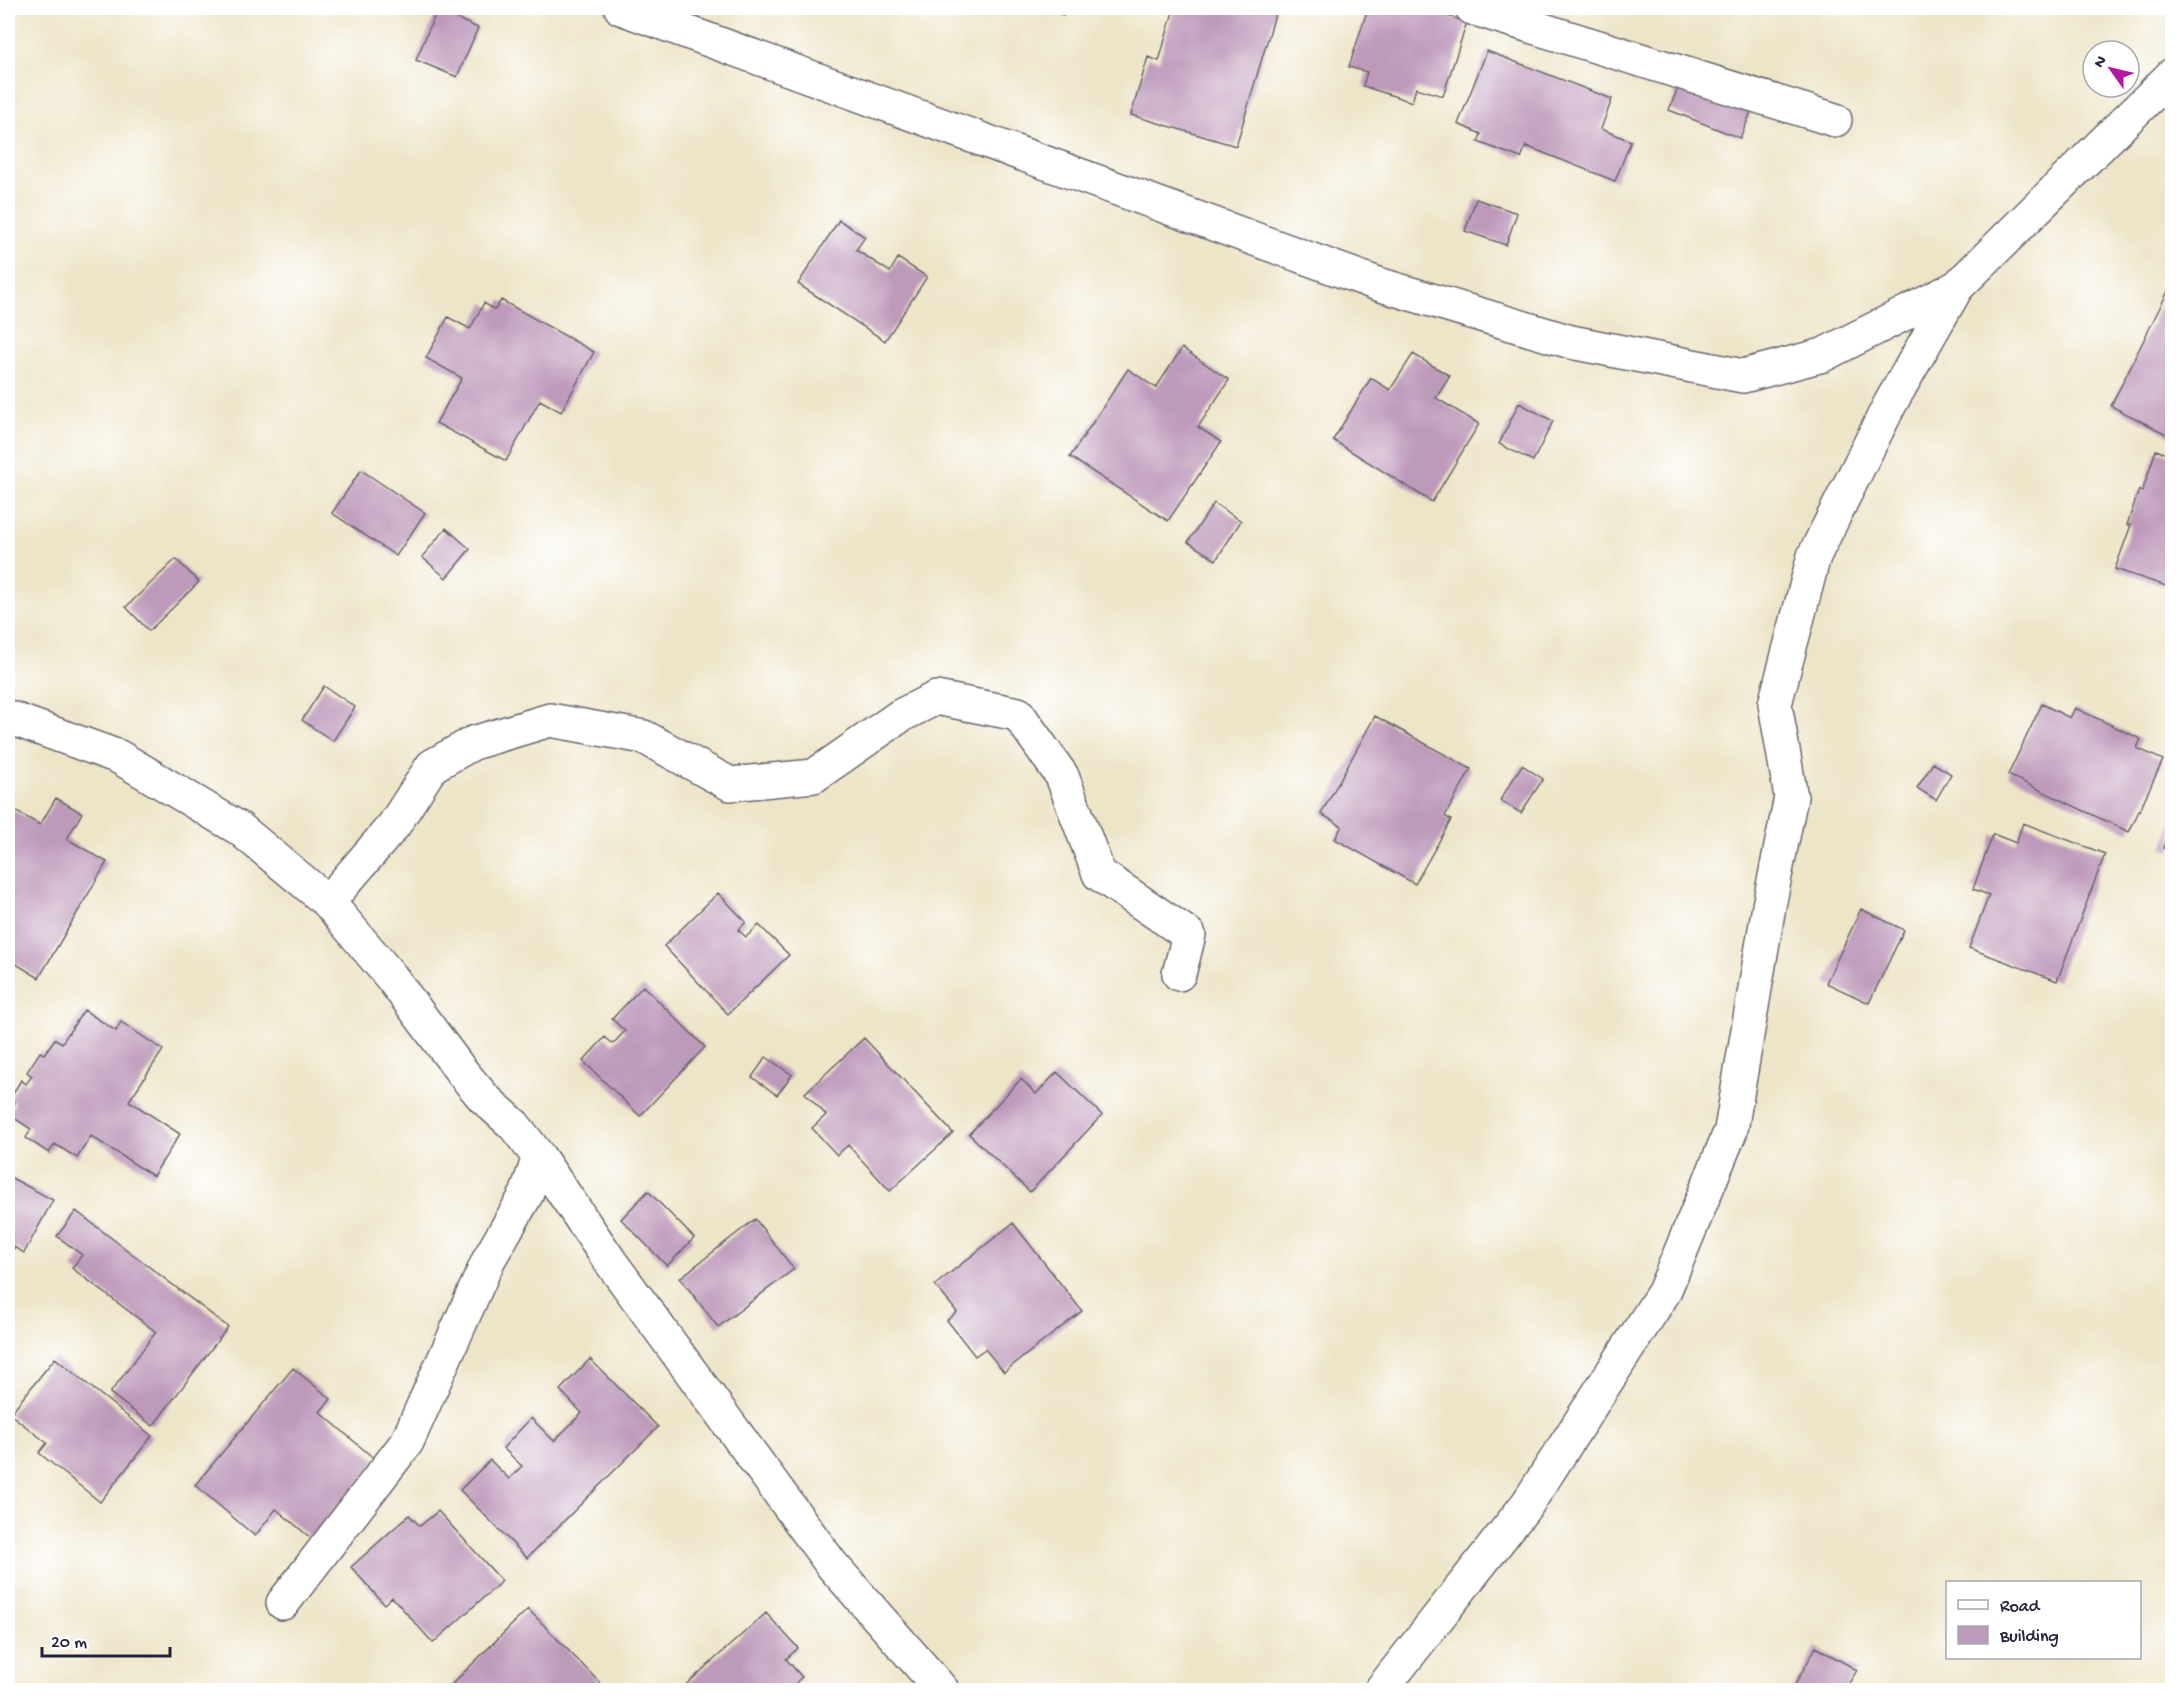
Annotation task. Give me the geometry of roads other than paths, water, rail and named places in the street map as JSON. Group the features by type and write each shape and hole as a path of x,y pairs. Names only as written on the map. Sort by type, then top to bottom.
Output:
{"street":[{"path":"621,8 1378,284 1571,342 1743,376 1823,355 1958,287"},
{"path":"1472,8 1835,120"},
{"path":"1381,1690 1528,1503 1664,1292 1731,1130 1769,906 1791,797 1775,704 1814,556 1890,404 1958,287 2172,75"},
{"path":"328,902 394,825 432,766 473,743 550,720 644,737 730,784 814,776 900,716 936,698 1018,714 1062,776 1099,874 1189,934 1179,974"},
{"path":"8,717 119,757 240,829 328,902 392,978 462,1072 484,1098 514,1125 539,1157 624,1279 832,1564 942,1690"},
{"path":"283,1603 407,1442 489,1259 526,1196 539,1157"}]}
